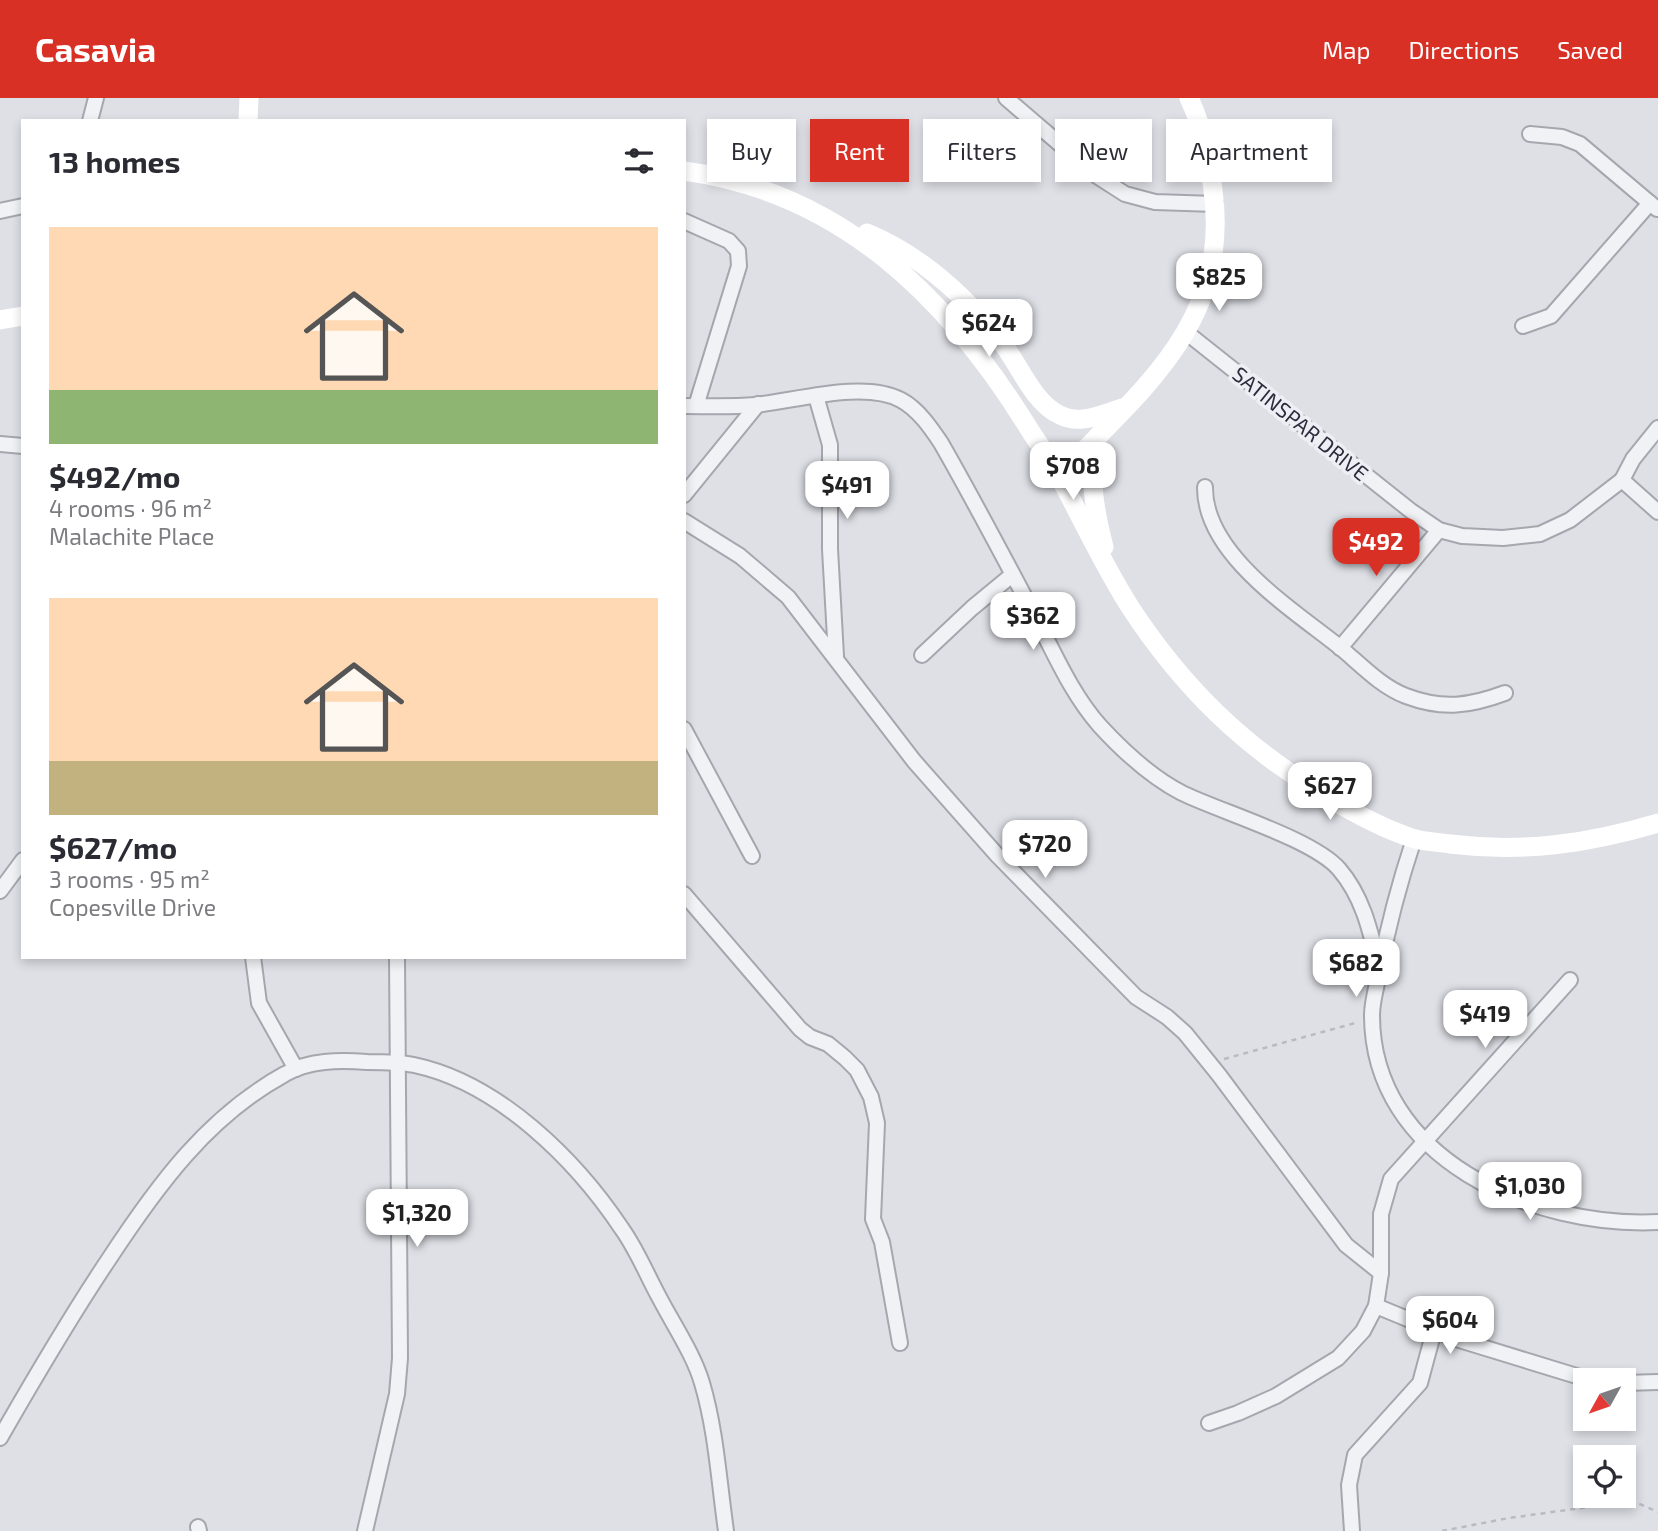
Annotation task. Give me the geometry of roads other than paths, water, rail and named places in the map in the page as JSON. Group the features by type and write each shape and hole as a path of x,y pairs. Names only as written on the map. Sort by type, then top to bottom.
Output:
{"street":[{"path":"91,119 96,98"},
{"path":"248,119 249,98"},
{"path":"1006,98 1097,176 1125,194 1155,202 1215,204"},
{"path":"1059,476 1166,362 1187,333 1201,303 1215,244 1215,204 1204,139 1189,98"},
{"path":"1523,326 1551,316 1654,206 1580,144 1562,137 1530,134"},
{"path":"686,171 741,181 794,202 849,231 897,266 931,298 996,375 1059,476 1108,569 1152,640 1213,712 1264,756 1365,820 1415,839 1486,848 1551,847 1658,823"},
{"path":"0,211 21,206"},
{"path":"686,222 729,241 739,257 736,276 690,406 758,404 816,396 870,393 891,396 911,407 929,425 941,443 1075,692 1097,723 1157,778 1179,792 1282,835 1324,856 1337,867 1361,902 1380,971"},
{"path":"849,231 867,233 883,240 922,264 955,292 1001,340 1051,410 1081,420 1126,407"},
{"path":"0,320 21,316"},
{"name":"SATINSPAR DRIVE","path":"1187,333 1392,497 1439,530 1462,536 1503,538 1540,534 1570,520 1622,480 1633,459 1658,428"},
{"path":"816,396 830,444 830,549 836,656"},
{"path":"686,493 758,404"},
{"path":"1098,435 1091,475 1092,498 1108,569"},
{"path":"0,444 21,446"},
{"path":"1622,480 1658,512"},
{"path":"1205,487 1208,513 1237,559 1290,610 1377,679 1404,696 1463,706 1505,693"},
{"path":"686,522 764,575 788,597 836,656 914,761 997,855 1136,997 1167,1017 1185,1033 1346,1245 1381,1273"},
{"path":"1340,648 1439,530"},
{"path":"922,655 1012,575"},
{"path":"686,733 752,856"},
{"path":"1415,839 1394,896 1372,1017 1381,1076 1393,1100 1427,1142 1468,1177 1498,1193 1578,1217 1625,1223 1658,1222"},
{"path":"0,891 21,863"},
{"path":"686,896 800,1029 810,1037 828,1044 845,1058 857,1070 867,1089 877,1123 873,1219 882,1242 900,1343"},
{"path":"253,959 259,1003 296,1069"},
{"path":"365,1531 397,1394 400,1358 397,959"},
{"path":"1209,1423 1276,1396 1338,1358 1363,1331 1376,1306 1381,1273 1381,1214 1385,1192 1391,1179 1570,980"},
{"path":"0,1438 63,1329 164,1180 213,1125 244,1099 296,1069 329,1061 414,1065 460,1081 506,1107 568,1162 623,1229 702,1381 713,1433 726,1531"},
{"path":"1376,1306 1434,1331 1573,1375"},
{"path":"1352,1531 1349,1485 1355,1455 1420,1383 1434,1331"},
{"path":"1636,1383 1658,1382"}]}
